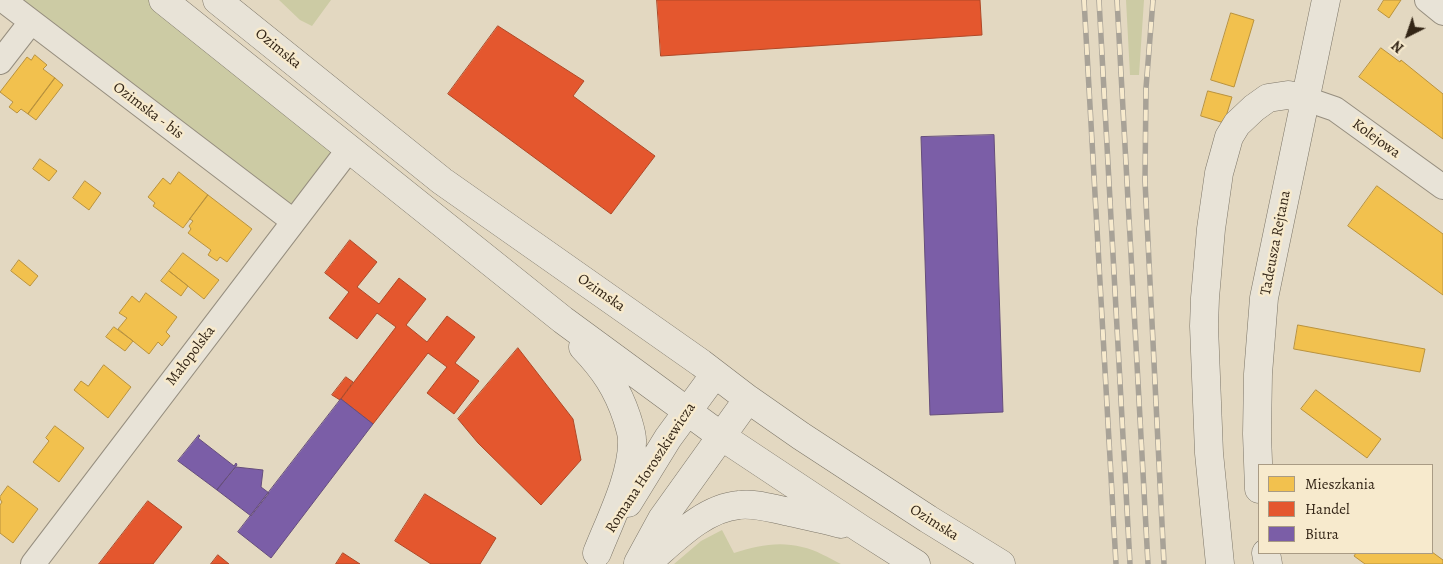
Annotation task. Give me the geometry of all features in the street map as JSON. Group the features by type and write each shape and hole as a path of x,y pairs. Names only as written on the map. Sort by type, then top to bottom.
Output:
{"street":[{"name":"Ozimska - bis","path":"3,0 293,221"},
{"path":"163,0 562,320 721,436 916,564"},
{"name":"Ozimska","path":"217,0 442,181 748,399 928,519 1001,564"},
{"name":"Tadeusza Rejtana","path":"1258,464 1258,382 1264,298 1326,0"},
{"path":"1427,0 1443,13"},
{"path":"0,62 31,22"},
{"path":"1220,564 1209,453 1204,326 1211,229 1218,174 1229,137 1237,124 1254,108 1268,98 1288,94 1306,98"},
{"name":"Kolejowa","path":"1306,98 1336,109 1443,187"},
{"name":"Małopolska","path":"34,564 349,149"},
{"path":"562,320 613,384 629,423 632,440 627,476 593,558"},
{"name":"Romana Horoszkiewicza","path":"593,558 668,438 715,374"},
{"path":"637,564 662,519 748,399"},
{"path":"646,564 684,530 702,518 721,509 739,504 763,507 861,529"}],"green space":[{"path":"3,0 163,0 349,149 293,221"},
{"path":"279,0 331,0 312,26 300,20"},
{"path":"1126,0 1144,0 1139,75 1130,75"},
{"path":"722,530 734,553 751,548 784,544 812,550 841,564 674,564 701,541"}],"building: Mieszkania":[{"path":"1384,0 1401,0 1389,18 1378,10"},
{"path":"1231,13 1254,20 1234,87 1211,80"},
{"path":"1381,48 1400,62 1401,60 1443,94 1443,139 1359,77"},
{"path":"35,55 47,65 43,69 55,78 28,114 21,109 17,113 9,107 13,102 0,92 27,57 31,60"},
{"path":"55,78 63,85 36,120 28,114"},
{"path":"1208,91 1232,97 1224,123 1201,116"},
{"path":"40,159 57,171 49,181 33,169"},
{"path":"179,172 208,195 183,228 153,206 155,203 148,197 163,178 170,184"},
{"path":"85,181 101,193 89,210 73,198"},
{"path":"1377,186 1443,234 1443,295 1348,226"},
{"path":"208,195 252,229 227,262 220,257 217,261 208,255 211,250 188,233 191,229 189,226 193,221 190,219"},
{"path":"183,253 219,280 204,299 169,271"},
{"path":"19,260 38,276 30,286 11,271"},
{"path":"169,271 188,286 181,296 161,281"},
{"path":"146,293 177,317 166,332 170,336 162,346 158,342 149,354 118,329 127,318 119,313 132,296 139,302"},
{"path":"1298,325 1425,349 1420,372 1294,349"},
{"path":"114,327 133,341 125,351 106,337"},
{"path":"104,365 131,387 108,418 74,390 81,381 88,386"},
{"path":"1316,390 1381,439 1367,458 1301,409"},
{"path":"55,426 84,448 59,482 33,462 49,441 46,438"},
{"path":"8,486 38,509 13,543 0,533 0,505 2,502 0,497"},
{"path":"1433,553 1443,560 1443,564 1365,564 1354,556 1355,554"}],"building: Handel":[{"path":"657,0 980,0 982,35 661,56"},
{"path":"498,26 584,81 573,96 655,156 611,214 448,94"},
{"path":"350,240 377,262 357,287 379,304 399,278 426,299 406,325 427,342 447,316 475,337 455,363 479,381 454,414 427,393 447,367 428,353 373,424 341,399 396,327 377,313 357,339 329,318 349,292 325,273"},
{"path":"518,348 573,419 581,460 541,505 478,443 458,419"},
{"path":"346,377 353,382 340,400 332,395"},
{"path":"425,494 496,538 480,564 431,564 395,541"},
{"path":"148,501 182,527 153,564 99,564"},
{"path":"343,553 360,564 336,564"},
{"path":"218,555 229,564 211,564"}],"building: Biura":[{"path":"994,135 1003,412 930,415 921,137"},
{"path":"341,399 373,424 271,558 238,532"},
{"path":"199,435 198,438 234,466 236,463 237,465 217,490 178,461"},
{"path":"236,467 263,470 261,487 269,493 251,516 217,490"}],"railway":[{"path":"1084,0 1116,564"},
{"path":"1099,0 1130,564"},
{"path":"1117,0 1148,564"},
{"path":"1153,0 1146,88 1145,181 1164,564"}]}
